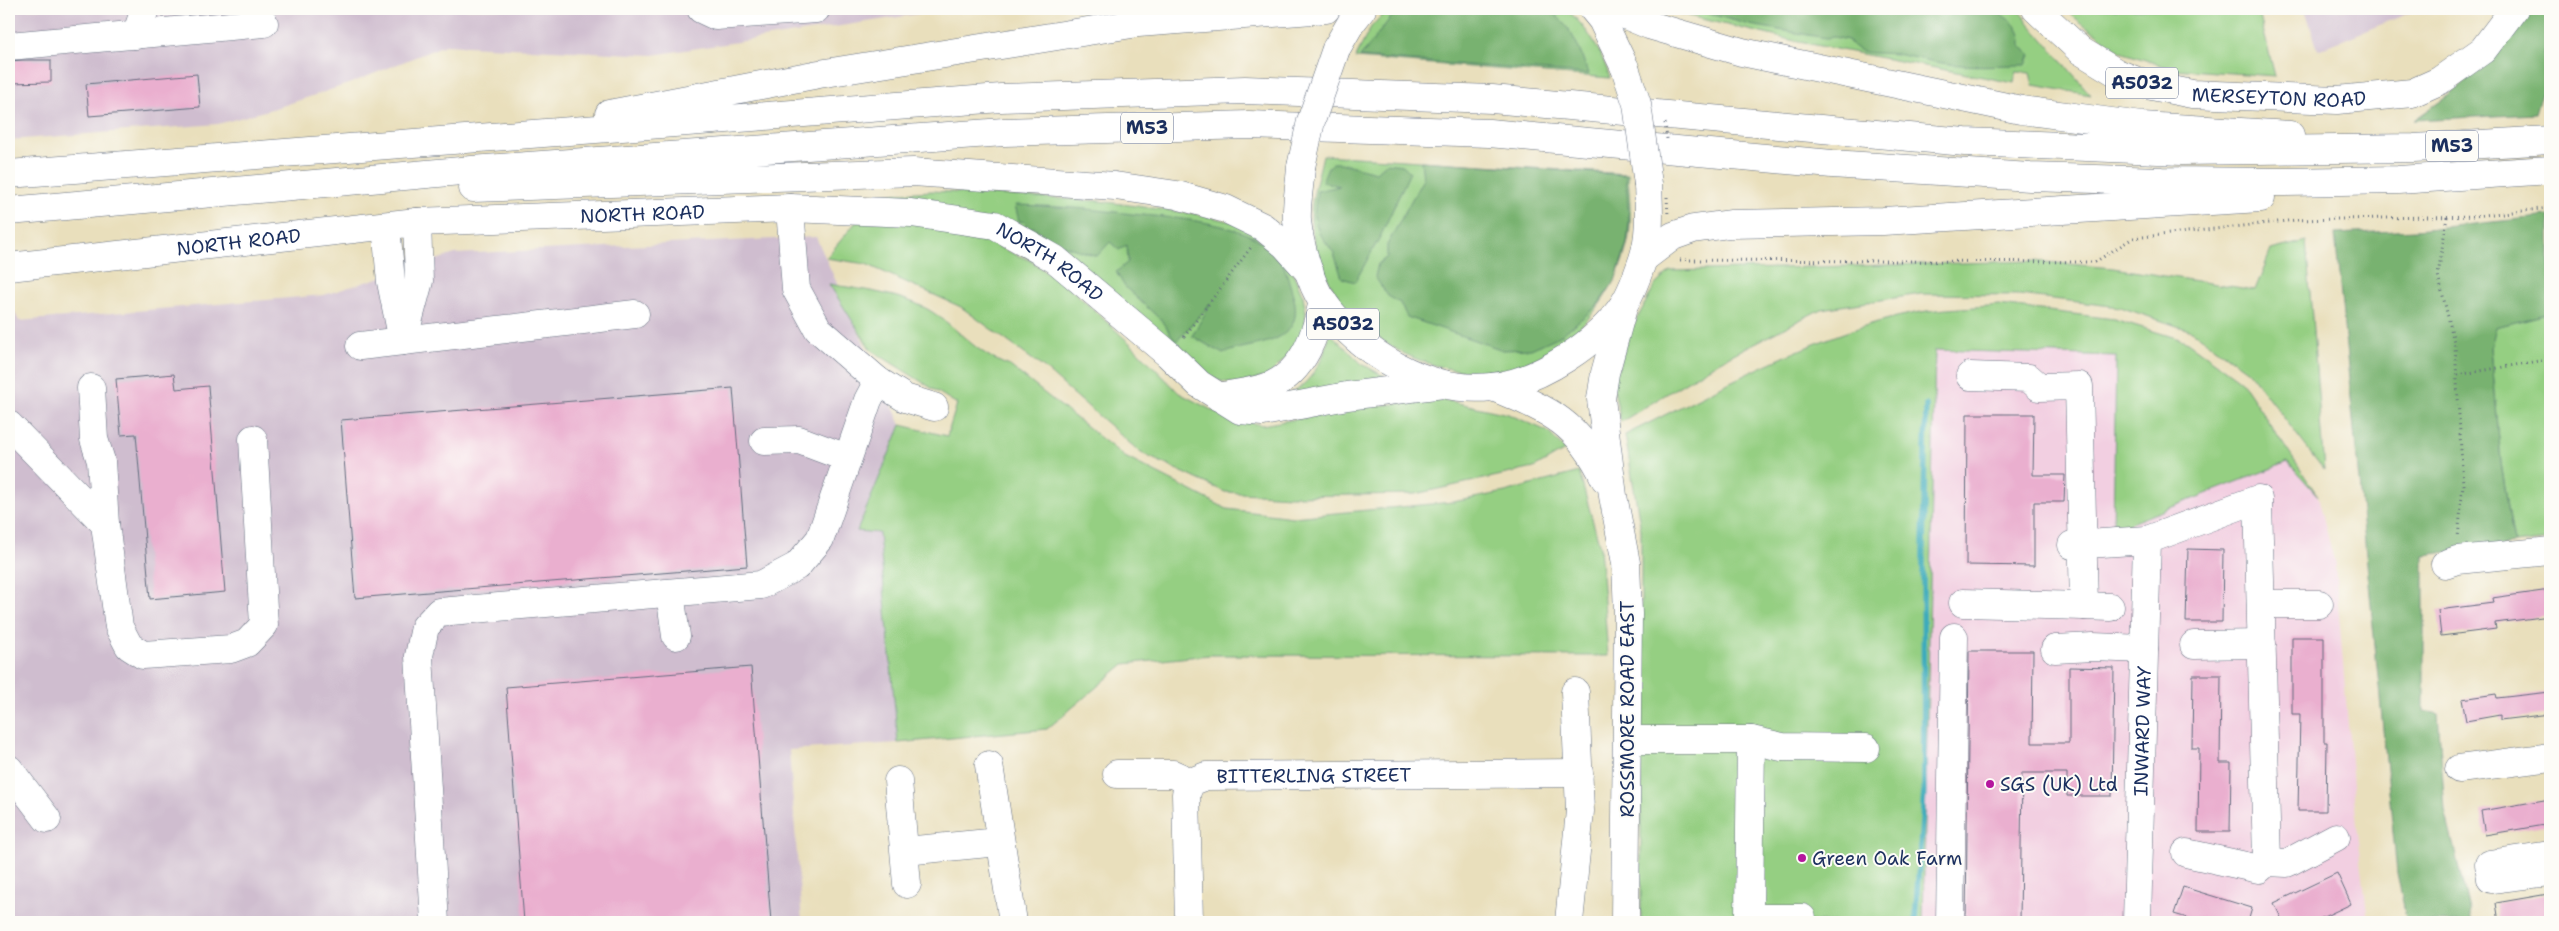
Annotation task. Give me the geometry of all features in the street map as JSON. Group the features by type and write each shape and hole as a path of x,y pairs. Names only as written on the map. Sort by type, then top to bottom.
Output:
{"main road":[{"path":"136,34 145,9"},
{"path":"701,9 716,16 816,9"},
{"path":"472,140 819,74 1138,23 1326,9"},
{"name":"A5032","path":"1362,9 1351,23 1336,49 1311,121 1301,167 1297,219 1310,273 1323,302 1349,331 1373,352 1396,366 1443,384 1493,387 1539,373 1566,359 1592,337 1624,304 1644,258 1649,230 1648,184 1637,104 1625,68 1602,20 1593,9"},
{"path":"1610,9 1649,26 1742,52 2021,110 2280,142"},
{"name":"MERSEYTON ROAD","path":"2036,9 2081,51 2117,73 2146,85 2192,94 2355,100 2412,93 2439,81 2483,50 2514,9"},
{"path":"9,46 264,23"},
{"name":"M53","path":"9,174 1001,98 1245,90 1492,99 1965,142 2182,152 2280,142 2414,148 2550,140"},
{"name":"M53","path":"9,211 472,170 1004,132 1249,126 1489,133 1832,164 2030,177 2162,181 2289,199 2352,184 2550,170"},
{"path":"273,187 437,190 676,179 913,172 1116,186 1177,195 1226,209 1263,227 1285,245 1310,273"},
{"path":"1644,258 1673,236 1694,229 1730,224 1883,221 2289,199"},
{"path":"790,208 796,289 818,329 878,381 905,398 934,407"},
{"name":"NORTH ROAD","path":"9,267 417,222 790,208 911,213 995,225 1055,258 1168,354 1199,384 1240,410 1263,412 1347,396 1443,384"},
{"path":"403,341 419,281 417,222"},
{"path":"386,226 391,282 403,341"},
{"path":"1219,397 1271,385 1282,380 1308,351 1323,302"},
{"name":"ROSSMORE ROAD EAST","path":"1624,304 1605,373 1601,399 1609,481 1626,563 1628,740 1625,922"},
{"path":"360,346 635,314"},
{"path":"1963,603 2097,607 2078,545 2079,386 2039,386 2029,378 1970,376"},
{"path":"436,922 419,656 425,627 439,612 761,585 798,566 820,539 868,400 878,381"},
{"name":"ROSSMORE ROAD EAST","path":"1493,387 1559,417 1588,448 1609,481"},
{"path":"91,388 94,439 101,461 105,524 119,627 129,646 143,655 231,649 247,643 264,625 253,439"},
{"path":"9,425 105,524"},
{"path":"764,441 799,440 847,458"},
{"path":"2078,545 2147,540 2258,499 2267,862"},
{"name":"INWARD WAY","path":"2137,922 2147,540"},
{"path":"2451,562 2550,551"},
{"path":"670,593 676,636"},
{"path":"2261,604 2319,604"},
{"path":"1950,922 1954,636"},
{"path":"2194,644 2262,644"},
{"path":"2055,649 2093,646 2144,648"},
{"path":"1570,921 1580,811 1579,742 1575,692"},
{"path":"1628,740 1751,740 1782,747 1866,748"},
{"path":"1751,740 1749,918 1802,918"},
{"path":"2459,769 2550,757"},
{"path":"989,765 999,842 1013,922"},
{"path":"9,769 47,819"},
{"name":"BITTERLING STREET","path":"1189,922 1186,794 1191,782 1206,776 1579,773"},
{"path":"1117,774 1173,774 1191,782"},
{"path":"898,781 907,884"},
{"path":"2186,853 2259,869 2267,862 2287,863 2336,837"},
{"path":"905,851 999,842"}],"path":[{"path":"1672,261 2095,262 2133,238 2289,199 2365,218 2474,216 2550,208"},
{"path":"2446,217 2438,275 2453,337 2463,485 2451,562"},
{"path":"1168,354 1203,312 1254,243 1263,227"},
{"path":"2457,375 2550,359"}],"shaded area":[{"path":"9,9 951,9 653,55 445,45 351,83 279,107 218,124 9,140"},
{"path":"2305,9 2419,9 2318,50"},
{"path":"816,237 901,425 879,532 898,743 789,750 802,922 9,922 9,301 19,321 324,295 455,254"},
{"path":"1935,350 2117,356 2113,530 2288,462 2318,496 2335,565 2354,798 2368,922 1923,922"}],"green space":[{"path":"1388,9 1566,9 1593,40 1610,78 1355,58 1371,27"},
{"path":"1400,9 1548,9 1563,22 1574,38 1588,74 1360,57 1392,16"},
{"path":"1659,9 2017,9 2091,95 2033,85 2030,73 2016,72 2014,83 1799,42"},
{"path":"1692,9 1992,9 2008,19 2016,27 2021,38 2021,45 2030,55 2026,65 1942,63 1896,54 1863,51 1857,49 1848,40 1750,25"},
{"path":"2063,9 2258,9 2275,76 2173,69 2121,52"},
{"path":"2525,9 2550,9 2550,34 2544,55 2550,57 2550,64 2536,114 2414,120 2449,95 2501,49"},
{"path":"1323,155 1628,174 1630,228 1620,269 1609,291 1578,330 1537,358 1514,367 1490,371 1458,370 1428,363 1400,351 1374,334 1352,313 1333,288 1320,260 1311,221 1314,192"},
{"path":"1421,161 1626,175 1629,221 1627,243 1615,281 1596,307 1560,336 1531,349 1503,350 1407,317 1400,303 1388,296 1375,277 1378,264 1387,257 1387,245 1423,179"},
{"path":"1333,163 1341,163 1376,172 1386,163 1403,165 1410,172 1381,235 1355,282 1342,278 1334,253 1319,233 1314,216 1317,191 1340,186 1322,182 1328,167"},
{"path":"932,191 1099,201 1196,214 1243,224 1291,268 1303,296 1306,312 1305,326 1293,351 1268,376 1237,384 1220,381 1205,375 1145,320 926,203 848,196"},
{"path":"1015,205 1088,209 1188,220 1208,223 1247,234 1263,243 1282,262 1295,303 1295,319 1290,328 1276,339 1223,354 1192,336 1211,303 1176,342 1161,320 1125,287 1116,272 1128,262 1127,245 1119,250 1110,242 1097,256 1046,240 1034,227 1028,229 1025,226 1026,222 1019,221"},
{"path":"2550,216 2550,313 2496,327 2491,347 2501,463 2514,544 2424,555 2424,711 2438,714 2445,811 2472,922 2407,922 2397,873 2335,234 2416,230"},
{"path":"905,221 980,239 1031,261 1071,289 1135,348 1179,393 1225,417 1262,425 1371,406 1445,400 1508,414 1547,431 1565,450 1534,468 1415,494 1290,496 1225,492 1141,453 1044,368 961,307 866,264 826,258 856,222"},
{"path":"2306,241 2324,470 2248,371 2192,331 2120,307 2019,295 1921,294 1821,309 1720,361 1621,422 1613,385 1631,330 1655,285 1670,271 2034,261 2113,268 2255,290 2271,250"},
{"path":"829,284 893,296 929,310 987,355 1010,366 1125,457 1227,509 1293,517 1453,502 1505,492 1579,472 1600,547 1608,656 1209,655 1124,664 1047,729 898,743 879,533 857,531 901,425 947,436 957,404 871,350"},
{"path":"1999,305 2114,319 2186,341 2241,381 2318,496 2288,462 2113,530 2116,356 1935,350 1923,922 1641,922 1641,530 1625,435 1730,382 1804,348 1841,334 1915,313"},
{"path":"2550,313 2550,540 2514,544 2501,463 2491,347 2495,327"},
{"path":"1329,332 1362,364 1395,382 1279,396 1291,393 1301,386 1313,373 1326,348"}],"building":[{"path":"51,60 51,82 9,83 9,61"},
{"path":"197,74 200,107 89,116 86,84"},
{"path":"174,374 176,389 208,386 225,592 150,599 136,434 121,435 116,379"},
{"path":"733,388 747,566 355,598 341,420"},
{"path":"1967,414 2034,414 2033,475 2065,475 2064,502 2034,502 2034,566 1966,565"},
{"path":"2188,549 2223,550 2222,622 2186,622"},
{"path":"2550,590 2550,616 2495,623 2496,629 2441,636 2438,610 2493,603 2492,598"},
{"path":"2292,637 2324,637 2324,742 2327,742 2326,811 2298,811 2300,714 2292,714"},
{"name":"SGS (UK) Ltd","path":"1969,651 2033,651 2032,743 2069,743 2069,667 2114,668 2112,796 2067,796 2067,773 2022,773 2020,922 1966,922"},
{"path":"751,667 771,922 524,922 506,687"},
{"path":"2193,675 2221,675 2220,763 2231,763 2230,832 2198,832 2199,748 2192,748"},
{"path":"2550,692 2550,714 2500,720 2500,715 2466,721 2462,699 2496,694 2497,698"},
{"path":"2550,799 2550,824 2485,835 2481,811"},
{"path":"2337,873 2351,904 2313,922 2283,922 2274,903"},
{"path":"2183,887 2252,908 2248,922 2201,922 2174,914"},
{"path":"2548,894 2550,918 2523,922 2499,922 2496,903"}],"waterway":[{"path":"1915,922 1924,791 1923,551 1926,405"}],"place":[{"name":"SGS (UK) Ltd","path":"1990,784"},
{"name":"Green Oak Farm","path":"1802,858"}]}
